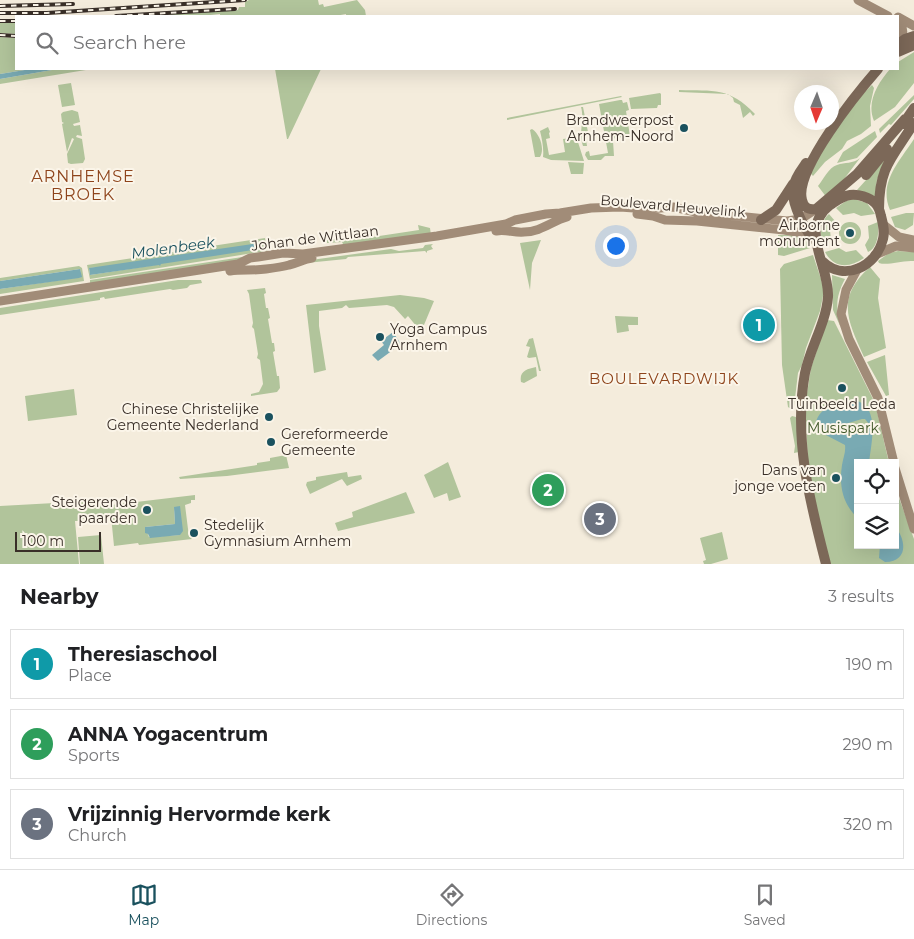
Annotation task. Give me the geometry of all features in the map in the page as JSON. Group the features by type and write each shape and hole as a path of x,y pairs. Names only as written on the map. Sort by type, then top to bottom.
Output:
{"main road":[{"path":"858,0 886,15"},
{"path":"868,0 892,15"},
{"path":"899,20 913,34 899,47"},
{"path":"899,23 902,36 899,47"},
{"path":"816,209 809,210 805,208 801,194 803,182 814,156 850,102 877,70"},
{"path":"875,255 883,239 884,225 879,209 879,192 882,177 888,161 910,121 914,108"},
{"path":"813,239 816,226 825,209 841,197 877,163 899,132 910,121"},
{"path":"801,219 816,209 863,168 910,121"},
{"path":"761,220 776,210 806,164 814,156"},
{"path":"794,183 794,201 822,261 828,287 827,304 805,374 800,412 806,482 826,564"},
{"path":"828,199 850,195 864,197 874,202 879,209"},
{"name":"Boulevard Heuvelink","path":"515,220 546,214 560,214 606,207 678,208 761,220 787,221 801,219"},
{"path":"658,217 661,208"},
{"path":"677,221 681,214 678,208"},
{"name":"Boulevard Heuvelink","path":"516,231 525,232 547,227 558,219 580,214 620,212 658,217 665,220 697,221 776,229 802,233 813,239"},
{"path":"546,214 551,217 547,227"},
{"path":"515,220 516,231"},
{"name":"Johan de Wittlaan","path":"0,301 238,264 258,256 283,253 303,254 437,236 506,224 515,220"},
{"path":"884,225 899,237 912,238"},
{"name":"Johan de Wittlaan","path":"0,306 235,270 259,270 284,266 304,259 440,241 504,230 516,231"},
{"path":"822,261 831,268 850,272 875,255 896,246 914,248"},
{"path":"283,253 288,257 284,266"},
{"path":"258,256 255,265 259,270"},
{"path":"858,268 846,290 841,314 849,339 878,398 893,459"},
{"path":"899,480 914,529"}],"green space":[{"path":"249,0 318,0 319,5 323,4 324,7 357,0 365,10 366,15 159,15 238,10 239,7 245,7 245,2"},
{"path":"0,23 15,23 15,34 0,33"},
{"path":"0,37 15,38 15,70 25,70 0,74"},
{"path":"914,52 914,83 895,107 874,121 871,107 874,93 889,70 899,70 899,61"},
{"path":"52,70 86,70 0,84 0,79"},
{"path":"275,70 321,70 288,139"},
{"path":"71,83 75,105 62,107 58,85"},
{"path":"872,85 874,88 870,106 871,126 847,141 842,149 825,162 813,176 809,172 836,130 839,130 839,125 852,104"},
{"path":"679,90 712,91 726,94 679,92"},
{"path":"660,93 661,105 658,105 657,108 631,109 629,98"},
{"path":"729,95 746,105 755,114 753,116 750,112 743,118 740,105 734,102 733,98"},
{"path":"914,95 914,99 891,125 889,124 880,133 879,129"},
{"path":"622,97 507,120 507,118"},
{"path":"622,100 623,103 627,102 629,110 626,111 630,136 610,139 610,141 613,141 614,156 605,156 601,160 588,160 585,155 586,152 589,151 590,156 608,153 599,104"},
{"path":"581,107 583,107 588,132 585,133 587,146 583,146 582,141"},
{"path":"72,110 78,112 80,122 73,124 74,126 80,125 82,136 77,135 76,137 82,139 85,159 83,163 68,163 67,154 74,139 72,138 67,152 62,124 64,123 62,122 61,114"},
{"path":"548,127 550,138 546,139 549,155 565,152 563,139 577,139 584,161 551,160 543,157 540,131"},
{"path":"532,129 541,142 542,150 540,157 535,157 530,130"},
{"path":"875,131 877,137 857,158 837,163 843,152"},
{"path":"914,139 914,203 890,210 887,190 892,172"},
{"path":"860,158 835,191 827,198 818,186 829,171 834,166"},
{"path":"885,159 877,180 875,199 857,190"},
{"path":"568,162 584,163 583,174 571,174"},
{"path":"854,199 867,203 875,214 861,216 854,213 843,215 836,208 846,201"},
{"path":"914,213 913,225 905,230 895,227 891,217"},
{"path":"829,214 835,221 830,230 831,240 822,243 821,228"},
{"path":"850,222 858,225 861,233 858,241 850,244 842,241 839,233 842,225"},
{"path":"878,222 876,243 868,252 865,245 869,238 868,226"},
{"path":"418,225 430,228 431,235 361,244 327,243 327,240 365,233 366,238 419,230"},
{"path":"778,235 793,235 802,238 808,243 810,248 784,256 778,255"},
{"path":"265,238 267,250 90,279 87,265","holes":["161,264 90,275 89,268"]},
{"path":"541,240 532,263 530,290 520,243"},
{"path":"433,244 431,246 433,249 427,251 427,253 425,251 348,257 346,259 306,263 311,260 391,249 399,251 423,248 425,245"},
{"path":"839,248 846,252 856,250 864,258 848,265 833,262 825,252"},
{"path":"898,251 914,252 914,261 879,263 878,261 889,253"},
{"path":"813,255 824,291 820,311 798,373 794,407 791,409 788,407 782,365 780,269 784,264"},
{"path":"249,256 238,262 90,285 90,280"},
{"path":"79,266 82,268 84,281 0,294 0,289 81,277 80,269 0,281 0,278"},
{"path":"870,267 880,279 878,298 886,348 864,357 853,332 848,310 852,289 859,278"},
{"path":"832,275 845,279 839,292 837,303 841,328 833,310"},
{"path":"178,280 201,280 202,283 190,285 187,288 105,299 104,297 100,298 100,300 0,315 0,308"},
{"path":"265,288 266,308 268,308 270,318 268,319 272,343 274,343 275,351 273,352 280,388 277,392 251,396 251,394 259,392 263,384 260,360 257,358 258,354 247,290"},
{"path":"400,295 434,301 421,332 408,316 405,319 394,307 387,305 349,308 346,305 342,308 319,311 319,326 326,370 314,373 306,305"},
{"path":"615,316 638,317 638,325 628,325 629,331 617,333"},
{"name":"Musispark","path":"827,320 834,321 875,403 888,459 854,459 854,549 899,549 899,498 914,539 914,564 830,564 809,479 805,406 811,368"},
{"path":"533,338 541,371 539,371 536,357 527,357 530,347 526,346 529,339"},
{"path":"885,355 889,395 886,396 867,362"},
{"path":"536,367 537,376 524,383 521,382 522,373"},
{"path":"74,389 77,415 28,421 25,396"},
{"path":"792,416 796,417 797,421 799,452 794,453 795,446 790,418"},
{"path":"286,455 289,468 227,476 180,479 179,477 257,465 257,463 270,461 270,458"},
{"path":"448,462 461,497 449,501 447,493 434,498 424,475"},
{"path":"347,472 348,477 361,475 362,479 347,486 342,479 310,494 306,485 307,482 316,480 316,477"},
{"path":"406,492 415,513 338,531 335,523 353,517 352,512"},
{"path":"195,495 195,500 191,500 191,503 185,505 189,537 192,539 114,546 111,516 78,519 78,521 75,521 79,564 0,564 0,506 109,500 111,505","holes":["174,507 180,535 149,537 145,527 175,524"]},
{"path":"722,532 728,559 704,564 703,561 706,560 700,538"},
{"path":"101,535 104,564 80,564 78,537"}],"water":[{"path":"25,70 52,70 0,79 0,74"},
{"path":"259,243 260,249 161,264 160,266 90,275 89,268"},
{"path":"80,269 82,277 79,278 0,289 0,281"},
{"path":"393,332 401,344 378,361 372,355 384,345 381,341"},
{"path":"851,400 861,402 871,416 872,435 869,459 854,459 854,514 848,507 842,487 841,472 845,445 822,433 816,422 825,409","holes":["862,419 865,419 869,424 862,435 843,429 845,424"]},
{"path":"180,506 183,531 180,535 150,538 145,533 145,527 175,524 174,507"},
{"path":"899,532 903,543 902,554 893,561 885,562 879,558 880,549 899,549"}],"railway":[{"path":"0,13 47,13 245,0"},
{"path":"0,6 73,4"},
{"path":"133,15 235,9"},
{"path":"0,21 15,21"},
{"path":"0,35 15,36"}],"place":[{"name":"Brandweerpost Arnhem-Noord","path":"684,128"},
{"name":"Airborne monument","path":"850,233"},
{"name":"Theresiaschool","path":"759,325"},
{"name":"Yoga Campus Arnhem","path":"380,337"},
{"name":"Tuinbeeld Leda","path":"842,388"},
{"name":"Chinese Christelijke Gemeente Nederland","path":"269,417"},
{"name":"Gereformeerde Gemeente","path":"271,442"},
{"name":"Dans van jonge voeten","path":"836,478"},
{"name":"ANNA Yogacentrum","path":"548,490"},
{"name":"Steigerende paarden","path":"147,510"},
{"name":"Vrijzinnig Hervormde kerk","path":"600,519"},
{"name":"Stedelijk Gymnasium Arnhem","path":"194,533"}],"district":[{"name":"ARNHEMSE BROEK","path":"83,185"},
{"name":"BOULEVARDWIJK","path":"664,379"}],"water label":[{"name":"Molenbeek","path":"173,248"}]}
